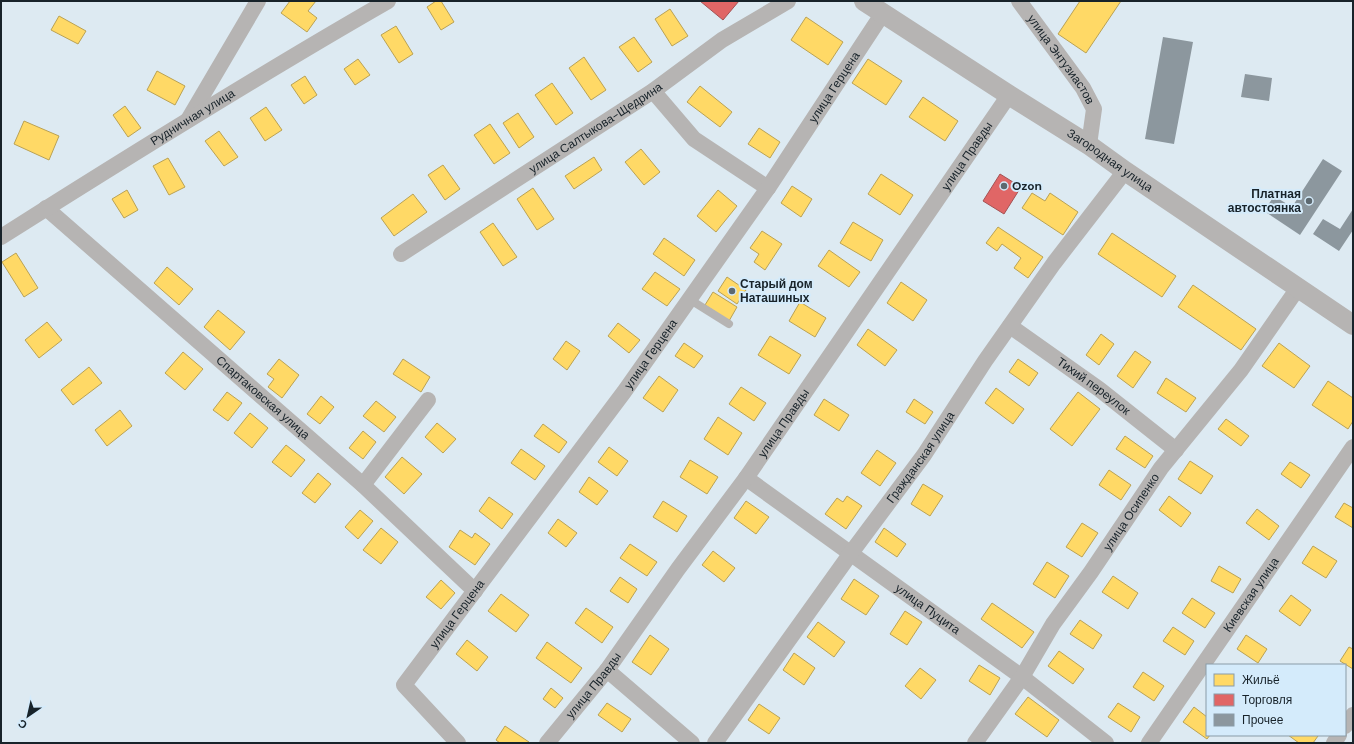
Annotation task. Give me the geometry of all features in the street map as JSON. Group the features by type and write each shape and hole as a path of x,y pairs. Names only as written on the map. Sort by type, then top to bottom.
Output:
{"street":[{"path":"187,122 258,1"},
{"name":"Рудничная улица","path":"1,237 344,26 388,1"},
{"name":"улица Салтыкова-Щедрина","path":"401,254 653,91 722,40 788,1"},
{"name":"Загородная улица","path":"864,1 1089,145 1125,171 1353,325"},
{"name":"улица Энтузиастов","path":"1019,1 1083,88 1094,109 1089,145"},
{"name":"улица Герцена","path":"458,743 404,685 624,392 768,188 882,13"},
{"path":"653,91 694,139 768,188"},
{"name":"улица Правды","path":"547,743 608,670 678,568 746,478 1009,95"},
{"name":"Гражданская улица","path":"715,743 851,553 924,455 1054,263 1125,171"},
{"name":"Спартаковская улица","path":"46,208 362,485 475,591"},
{"name":"улица Осипенко","path":"974,743 1022,677 1053,624 1091,572 1161,468 1241,370 1298,288"},
{"name":"Тихий переулок","path":"1010,326 1099,389 1176,450"},
{"path":"362,485 428,400"},
{"name":"Киевская улица","path":"1149,743 1353,447"},
{"name":"улица Пуцита","path":"746,478 1022,677 1106,743"},
{"path":"608,670 692,743"},
{"path":"1346,724 1353,714"}],"lane":[{"path":"689,299 729,324"}],"building: Жильё":[{"path":"290,1 316,1 308,11 317,18 307,32 281,13"},
{"path":"436,1 441,1 454,22 441,30 427,7"},
{"path":"1080,1 1121,1 1086,53 1058,34"},
{"path":"670,9 688,36 672,46 655,19"},
{"path":"59,16 86,31 78,44 51,30"},
{"path":"806,17 843,42 828,65 791,40"},
{"path":"396,26 413,54 399,63 381,35"},
{"path":"634,37 652,62 638,72 619,47"},
{"path":"584,57 606,90 591,100 569,68"},
{"path":"358,59 370,75 355,85 344,69"},
{"path":"868,59 902,81 886,105 852,83"},
{"path":"157,71 185,86 175,105 147,90"},
{"path":"305,76 317,95 304,104 291,85"},
{"path":"552,83 573,113 556,125 535,95"},
{"path":"700,86 732,112 720,127 687,102"},
{"path":"923,97 958,121 945,141 909,117"},
{"path":"125,106 141,128 128,137 113,115"},
{"path":"266,107 282,130 265,141 250,118"},
{"path":"518,113 534,137 519,148 503,123"},
{"path":"24,121 59,136 49,160 14,144"},
{"path":"490,124 510,153 494,164 474,135"},
{"path":"759,128 780,142 770,158 748,144"},
{"path":"219,131 238,157 224,166 205,141"},
{"path":"641,149 660,172 644,185 625,162"},
{"path":"594,157 602,170 574,189 565,176"},
{"path":"168,158 185,187 169,195 153,166"},
{"path":"443,165 460,189 445,200 428,175"},
{"path":"881,174 913,195 900,215 868,194"},
{"path":"792,186 812,199 801,217 781,203"},
{"path":"533,188 554,219 537,230 517,199"},
{"path":"127,190 138,210 124,218 112,199"},
{"path":"718,190 737,206 716,232 697,216"},
{"path":"1032,193 1045,201 1050,193 1078,212 1063,235 1022,208"},
{"path":"413,194 427,212 394,236 381,218"},
{"path":"853,222 883,240 871,261 840,243"},
{"path":"493,223 517,257 503,266 480,232"},
{"path":"998,227 1043,257 1028,278 1014,268 1021,258 1002,244 997,251 986,243"},
{"path":"762,231 782,244 765,270 754,262 759,254 750,248"},
{"path":"1112,233 1176,276 1162,297 1098,254"},
{"path":"664,238 695,260 684,276 653,254"},
{"path":"829,250 860,272 849,287 818,266"},
{"path":"16,253 38,288 24,297 2,262"},
{"path":"167,267 193,289 179,305 154,283"},
{"path":"655,272 680,289 667,306 642,289"},
{"name":"Старый дом Наташиных","path":"727,277 746,290 737,304 718,291"},
{"path":"901,282 927,300 913,321 887,303"},
{"path":"1193,285 1256,329 1241,350 1178,307"},
{"path":"713,292 737,307 729,321 705,305"},
{"path":"800,302 826,318 815,337 789,321"},
{"path":"218,310 245,332 230,350 204,327"},
{"path":"47,322 62,340 39,358 25,340"},
{"path":"618,323 640,340 629,353 608,336"},
{"path":"868,329 897,350 885,366 857,345"},
{"path":"1101,334 1114,344 1099,365 1086,355"},
{"path":"770,336 801,355 789,374 758,355"},
{"path":"566,341 580,351 567,370 553,359"},
{"path":"684,343 703,356 694,368 675,356"},
{"path":"1279,343 1310,366 1294,388 1262,366"},
{"path":"1135,351 1151,362 1133,388 1117,376"},
{"path":"183,352 203,369 185,390 165,373"},
{"path":"279,359 299,375 282,398 268,387 274,379 267,374"},
{"path":"403,359 430,377 421,392 393,374"},
{"path":"1018,359 1038,373 1029,386 1009,372"},
{"path":"89,367 102,383 73,405 61,390"},
{"path":"659,376 678,390 663,412 643,398"},
{"path":"1166,378 1196,398 1186,412 1157,393"},
{"path":"1328,381 1353,398 1353,421 1348,429 1312,405"},
{"path":"741,387 766,403 754,421 729,404"},
{"path":"996,388 1024,409 1013,424 985,403"},
{"path":"227,392 242,403 228,421 213,410"},
{"path":"1078,392 1100,409 1072,446 1050,429"},
{"path":"321,396 334,407 320,424 307,414"},
{"path":"824,399 849,415 839,431 814,415"},
{"path":"914,399 933,412 925,424 906,412"},
{"path":"376,401 396,417 384,432 363,416"},
{"path":"120,410 132,426 107,446 95,430"},
{"path":"250,413 268,428 252,448 234,433"},
{"path":"718,417 742,433 728,455 704,439"},
{"path":"1226,419 1249,436 1241,446 1218,429"},
{"path":"437,423 456,439 443,453 425,437"},
{"path":"543,424 567,442 559,453 534,436"},
{"path":"363,431 376,442 363,459 349,448"},
{"path":"1125,436 1153,456 1145,468 1116,449"},
{"path":"286,445 305,460 291,477 272,462"},
{"path":"609,447 628,461 617,476 598,462"},
{"path":"521,449 545,466 535,480 511,463"},
{"path":"877,450 896,463 880,486 861,473"},
{"path":"402,457 422,474 404,494 385,477"},
{"path":"690,460 718,477 707,494 680,477"},
{"path":"1190,461 1213,476 1201,494 1178,479"},
{"path":"1290,462 1310,475 1301,488 1281,474"},
{"path":"1109,470 1131,485 1121,500 1099,485"},
{"path":"318,473 331,484 315,503 302,493"},
{"path":"589,477 608,491 597,505 579,492"},
{"path":"923,484 943,496 930,516 911,504"},
{"path":"847,496 862,506 846,529 825,514 837,498 843,502"},
{"path":"1169,496 1191,513 1181,527 1159,510"},
{"path":"489,497 513,514 502,529 479,511"},
{"path":"663,501 687,516 677,532 653,517"},
{"path":"746,501 769,517 756,534 734,518"},
{"path":"1344,503 1353,508 1353,528 1335,517"},
{"path":"1257,509 1279,526 1269,540 1246,523"},
{"path":"360,510 373,521 358,539 345,527"},
{"path":"558,519 577,533 566,547 548,533"},
{"path":"1082,523 1098,533 1082,557 1066,547"},
{"path":"381,528 398,542 381,564 363,550"},
{"path":"884,528 906,544 897,557 875,542"},
{"path":"460,530 472,538 475,533 490,544 475,565 449,547"},
{"path":"630,544 657,562 647,576 620,558"},
{"path":"1313,546 1337,561 1326,578 1302,563"},
{"path":"713,551 735,568 724,582 702,565"},
{"path":"1047,562 1069,576 1055,598 1033,584"},
{"path":"1219,566 1241,579 1233,593 1211,581"},
{"path":"1113,576 1138,593 1128,609 1102,592"},
{"path":"620,577 637,589 628,603 610,591"},
{"path":"854,579 879,596 866,615 841,599"},
{"path":"441,580 455,593 441,609 426,597"},
{"path":"501,594 529,615 516,632 488,611"},
{"path":"1291,595 1311,610 1300,626 1279,611"},
{"path":"1192,598 1215,613 1205,628 1182,613"},
{"path":"992,603 1034,632 1022,648 981,619"},
{"path":"586,608 613,627 602,643 575,623"},
{"path":"905,611 922,622 907,645 890,634"},
{"path":"1080,620 1102,635 1093,649 1070,634"},
{"path":"818,622 845,642 834,657 807,637"},
{"path":"1173,627 1194,641 1185,655 1163,641"},
{"path":"650,635 669,649 651,675 632,662"},
{"path":"1246,635 1267,649 1258,663 1237,649"},
{"path":"467,640 488,657 477,671 456,654"},
{"path":"547,642 582,668 571,683 536,658"},
{"path":"1349,647 1353,649 1353,669 1340,661"},
{"path":"1059,651 1084,669 1073,684 1048,666"},
{"path":"794,653 815,668 804,685 783,670"},
{"path":"979,665 1000,678 990,695 969,681"},
{"path":"920,668 936,680 921,699 905,686"},
{"path":"1143,672 1164,686 1154,701 1133,687"},
{"path":"551,688 563,698 555,708 543,699"},
{"path":"1028,697 1059,720 1047,737 1015,714"},
{"path":"607,703 631,719 622,732 598,715"},
{"path":"1118,703 1140,717 1131,732 1108,717"},
{"path":"759,704 780,718 769,734 748,720"},
{"path":"1194,707 1206,716 1206,736 1209,736 1207,739 1183,722"},
{"path":"505,726 529,742 500,743 496,740"},
{"path":"1289,736 1318,736 1313,743 1299,743"}],"building: Торговля":[{"path":"700,1 739,1 723,20"},
{"path":"1000,174 1021,187 1004,214 983,201"}],"building: Прочее":[{"path":"1163,37 1193,42 1174,144 1145,139"},
{"path":"1245,74 1272,78 1269,101 1241,97"},
{"name":"Платная автостоянка","path":"1323,159 1342,171 1300,235 1264,211 1274,196 1292,207"},
{"path":"1353,209 1353,230 1339,251 1313,234 1323,219 1340,229"}],"place":[{"name":"Ozon","path":"1004,186"},
{"name":"Платная автостоянка","path":"1309,201"},
{"name":"Старый дом Наташиных","path":"732,291"}]}
